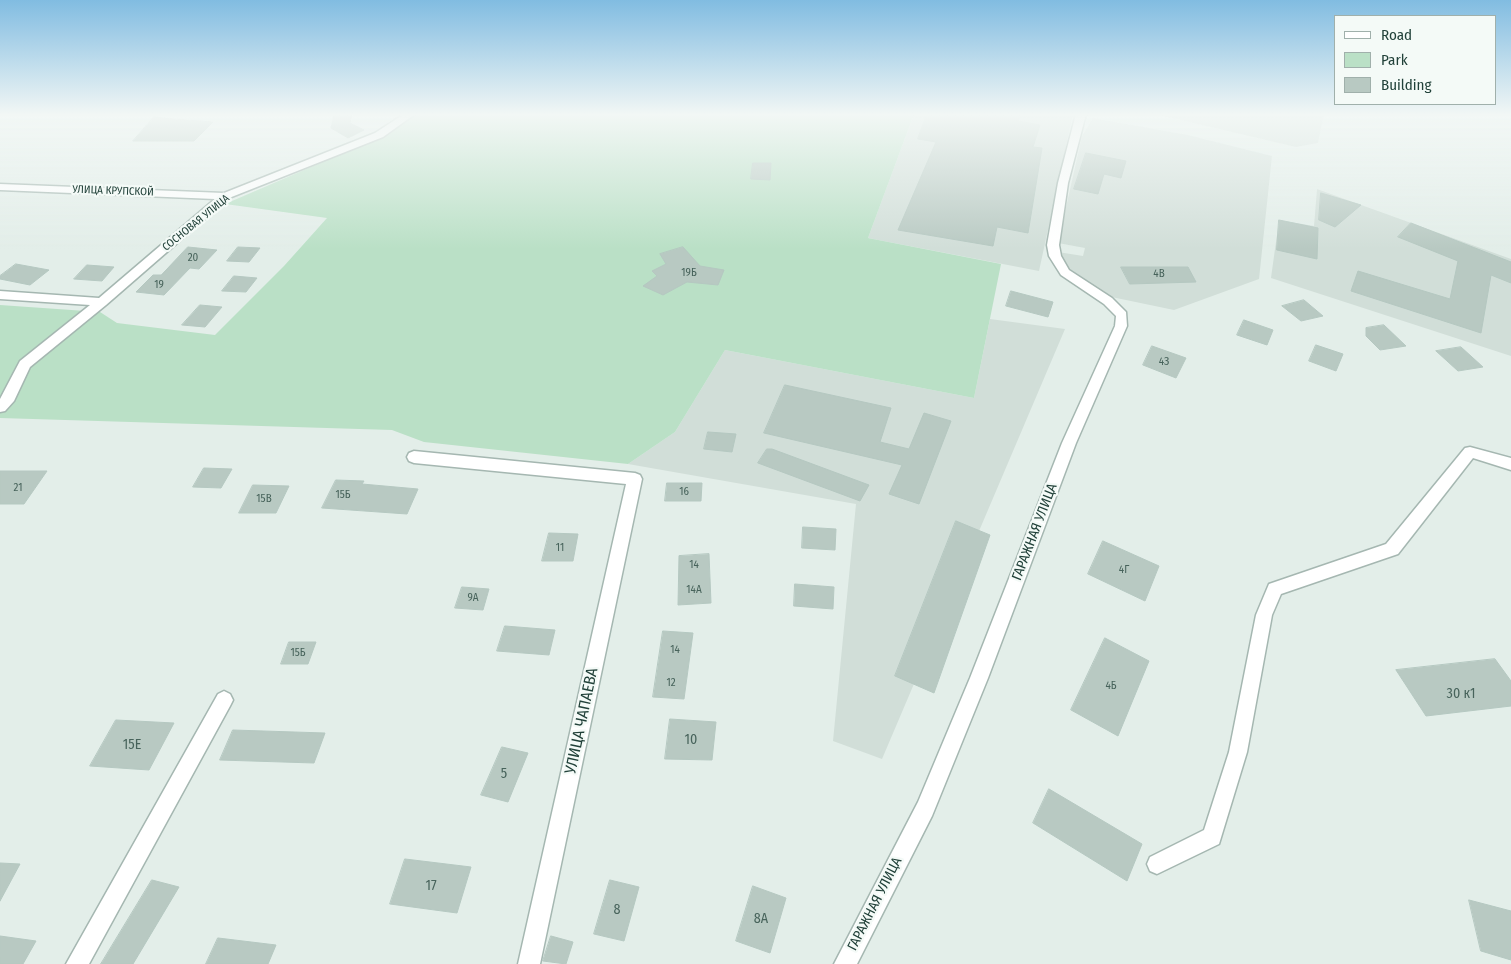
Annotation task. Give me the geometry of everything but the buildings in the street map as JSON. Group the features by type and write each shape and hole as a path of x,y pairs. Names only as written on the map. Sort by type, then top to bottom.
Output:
{"street":[{"name":"СОСНОВАЯ УЛИЦА","path":"0,407 9,398 25,364 102,302 225,196 318,159"},
{"name":"ГАРАЖНАЯ УЛИЦА","path":"845,964 925,809 979,678 1069,443 1120,326 1122,315 1110,302 1067,274 1057,264 1053,255 1052,245 1069,159"},
{"name":"УЛИЦА КРУПСКОЙ","path":"0,187 225,196"},
{"path":"0,295 102,302"},
{"path":"1157,864 1212,837 1238,752 1264,615 1275,589 1392,549 1470,452 1511,464"},
{"name":"УЛИЦА ЧАПАЕВА","path":"414,457 635,479 530,964"},
{"path":"77,964 224,700"}],"shaded area":[{"path":"897,159 1063,159 1039,271 868,238"},
{"path":"1077,159 1272,159 1259,279 1174,310 1102,295 1061,265 1058,252 1083,256 1085,248 1058,243"},
{"path":"1317,189 1511,259 1511,356 1271,278 1279,220 1314,226"},
{"path":"990,319 1065,329 882,759 833,741 856,504 628,464 675,432 725,350 974,398"}],"green space":[{"path":"330,159 897,159 868,238 1001,264 974,398 725,350 675,432 628,464 424,442 392,430 0,418 0,305 100,312 117,323 215,335 284,266 327,218 225,204"}]}
